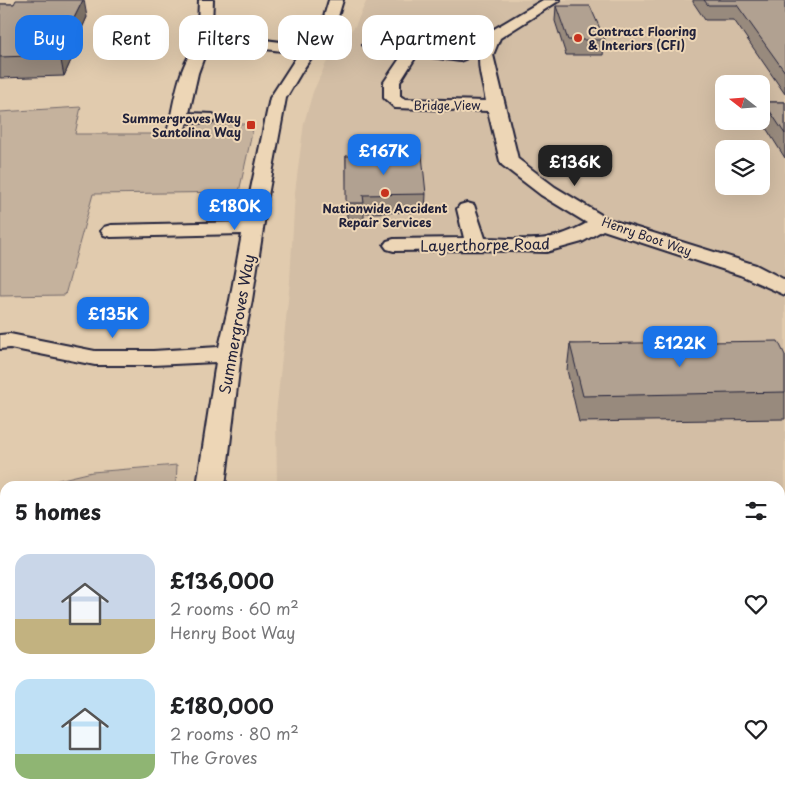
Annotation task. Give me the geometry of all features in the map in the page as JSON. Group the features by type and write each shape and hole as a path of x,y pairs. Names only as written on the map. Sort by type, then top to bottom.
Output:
{"street":[{"path":"205,15 206,0"},
{"name":"Summergroves Way","path":"332,15 336,0"},
{"name":"Henry Boot Way","path":"553,0 494,35 485,55 509,161 548,191 602,222 748,270 785,288"},
{"path":"195,60 178,124 207,118"},
{"name":"Summergroves Way","path":"211,481 229,354 253,228 258,190 278,98 302,60"},
{"name":"Bridge View","path":"406,60 392,82 392,98 401,104 496,106"},
{"path":"467,209 476,244"},
{"name":"Layerthorpe Road","path":"394,245 476,244 546,246 575,238 602,222"},
{"path":"111,231 253,228"},
{"path":"0,342 10,342 95,358 152,358 229,354"}],"shaded area":[{"path":"367,0 785,0 785,481 277,481 276,414 290,281 295,192 304,123 313,92 328,60 352,60 352,30"},
{"path":"81,107 75,134 190,134 196,124 254,124 239,192 93,194 65,295 0,296 0,112"},
{"path":"177,465 176,481 54,481 92,472"}],"building":[{"path":"16,0 83,0 76,15 15,15 15,56 0,57 0,4 14,4"},
{"path":"704,0 785,0 785,72 737,5 708,5"},
{"path":"556,6 590,6 605,40 568,40"},
{"path":"770,102 785,102 785,134 770,111"},
{"path":"422,155 426,194 363,195 364,203 346,203 346,156"},
{"path":"778,341 785,355 785,392 583,396 570,344"}],"place":[{"name":"Contract Flooring & Interiors (CFI)","path":"578,38"},
{"name":"Summergroves Way Santolina Way","path":"251,125"},
{"name":"Nationwide Accident Repair Services","path":"385,193"}]}
